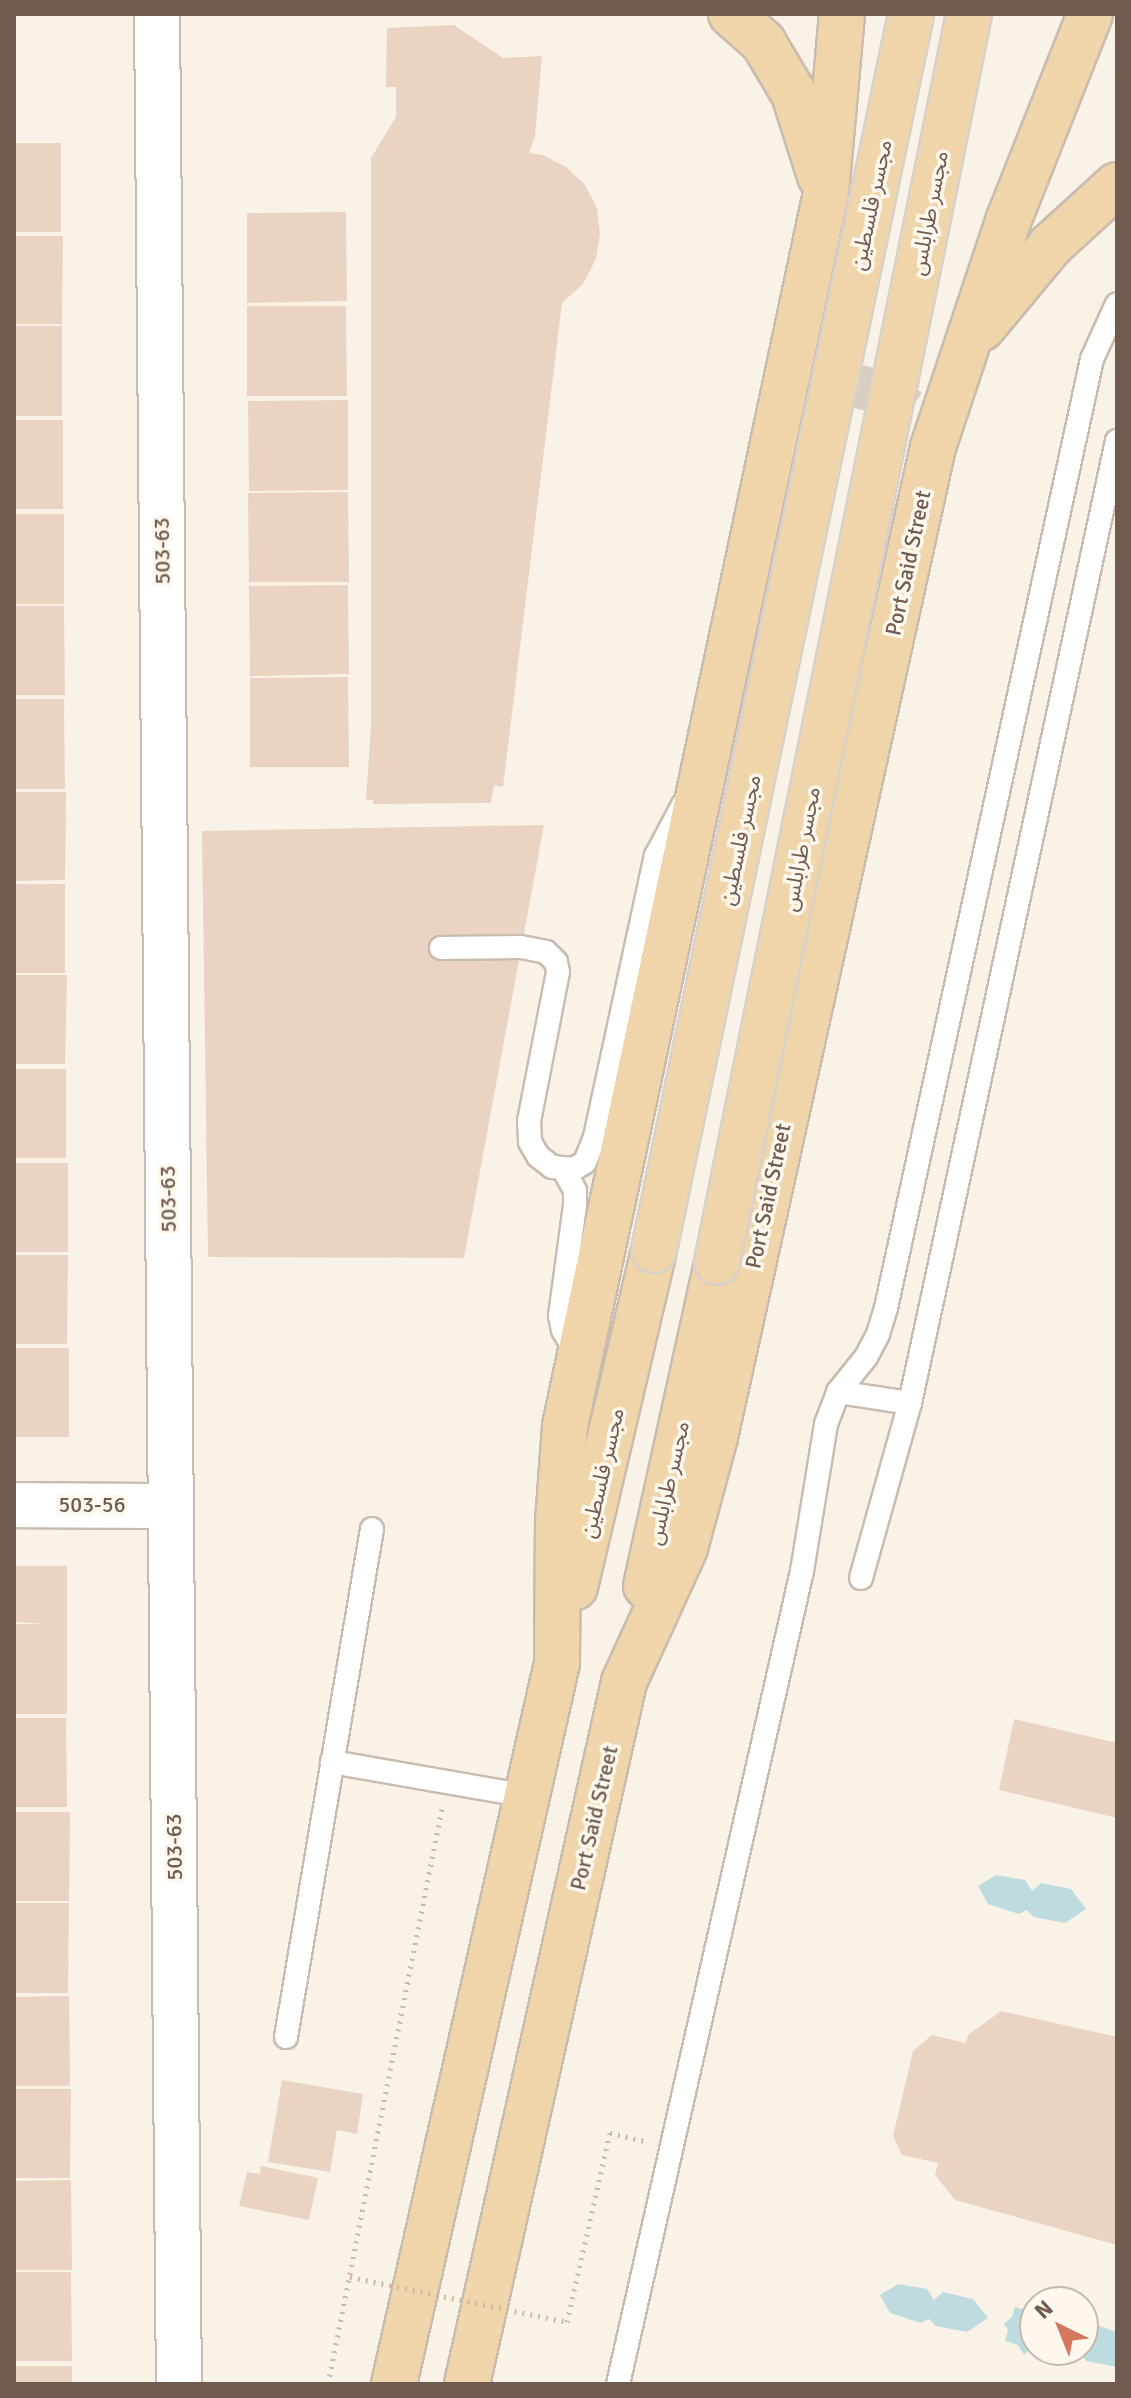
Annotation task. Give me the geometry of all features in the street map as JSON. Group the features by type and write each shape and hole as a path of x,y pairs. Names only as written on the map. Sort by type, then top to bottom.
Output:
{"main road":[{"path":"731,14 763,42 794,94 826,193"},
{"path":"394,2384 557,1663 558,1522 565,1426 826,193 842,14"},
{"name":"مجسر فلسطين","path":"557,1663 654,1250 911,14"},
{"name":"مجسر طرابلس","path":"624,1682 717,1262 969,14"},
{"name":"Port Said Street","path":"467,2384 624,1682 685,1548 715,1437 933,447 1009,219 1090,14"},
{"path":"967,345 1051,245 1117,185"},
{"path":"781,408 799,395 819,387"},
{"path":"910,411 933,447"}],"street":[{"name":"503-63","path":"157,14 179,2384"},
{"name":"503-56","path":"14,1505 171,1506"}],"lane":[{"path":"618,2384 802,1571 826,1424 838,1392 866,1357 886,1308 1092,359 1117,304"},
{"path":"861,1578 910,1403 1117,441"},
{"path":"441,948 521,947 546,952 556,962 558,972 529,1121 530,1142 538,1156 552,1167 564,1170 585,1162 592,1151 656,856 706,761"},
{"path":"564,1170 575,1191 575,1205 560,1316 563,1330 580,1357"},
{"path":"838,1392 910,1403"},
{"path":"286,2037 372,1529"},
{"path":"332,1762 527,1796"}],"path":[{"path":"328,2384 447,1782"},
{"path":"350,2277 567,2322 610,2133"}],"water":[{"path":"996,1875 1025,1880 1032,1891 1041,1883 1071,1889 1086,1909 1065,1923 1034,1917 1027,1910 1019,1914 988,1904 978,1886"},
{"path":"898,2284 927,2289 934,2300 943,2292 973,2299 988,2318 967,2332 936,2326 929,2319 921,2323 890,2313 880,2295"},
{"path":"1015,2307 1019,2308 1019,2347 1005,2341 1008,2330 1004,2324 1012,2317"},
{"path":"1099,2326 1117,2332 1117,2367 1099,2364"}],"building":[{"path":"454,25 503,58 542,56 535,136 529,153 543,155 566,167 585,185 597,208 600,234 596,259 583,284 562,303 503,787 494,785 491,803 373,804 373,800 366,800 371,725 371,158 396,117 396,87 386,87 387,28"},
{"path":"14,143 61,143 61,232 14,232"},
{"path":"346,212 347,301 247,303 247,213"},
{"path":"14,236 63,236 62,324 14,324"},
{"path":"247,306 346,306 347,396 247,396"},
{"path":"14,326 62,326 62,416 14,416"},
{"path":"348,400 348,490 249,491 248,401"},
{"path":"14,420 63,420 63,509 14,509"},
{"path":"348,492 349,582 249,582 248,493"},
{"path":"14,514 64,514 64,604 14,604"},
{"path":"348,585 349,674 250,676 249,586"},
{"path":"14,606 64,606 65,695 14,695"},
{"path":"348,677 349,767 250,767 250,678"},
{"path":"14,699 64,699 65,789 14,789"},
{"path":"14,792 66,792 65,880 14,881"},
{"path":"544,825 464,1258 208,1257 202,831"},
{"path":"14,884 65,884 65,973 14,973"},
{"path":"14,975 67,975 65,1064 14,1064"},
{"path":"14,1069 66,1069 66,1158 14,1158"},
{"path":"14,1163 68,1163 68,1252 14,1252"},
{"path":"14,1255 68,1255 67,1344 14,1344"},
{"path":"14,1348 69,1348 69,1437 14,1437"},
{"path":"14,1566 67,1566 67,1714 14,1714 14,1624 45,1624 14,1622"},
{"path":"14,1718 66,1718 67,1807 14,1807"},
{"path":"1014,1719 1117,1743 1117,1818 999,1790"},
{"path":"14,1812 70,1812 69,1901 14,1901"},
{"path":"14,1903 69,1903 68,1993 14,1993"},
{"path":"69,1996 70,2086 14,2086 14,1997"},
{"path":"1001,2011 1117,2037 1117,2245 955,2200 935,2175 938,2163 902,2155 893,2136 913,2051 932,2035 966,2043 968,2035"},
{"path":"282,2080 363,2094 357,2134 337,2130 330,2172 268,2162"},
{"path":"14,2089 71,2089 70,2178 14,2178"},
{"path":"261,2166 318,2178 309,2220 239,2206 247,2172 260,2174"},
{"path":"71,2180 72,2270 14,2270 14,2181"},
{"path":"14,2272 71,2272 72,2361 14,2361"},
{"path":"14,2366 72,2366 72,2384 14,2384"}],"tunnel":[{"path":"819,387 852,385 883,393 910,411"}]}
